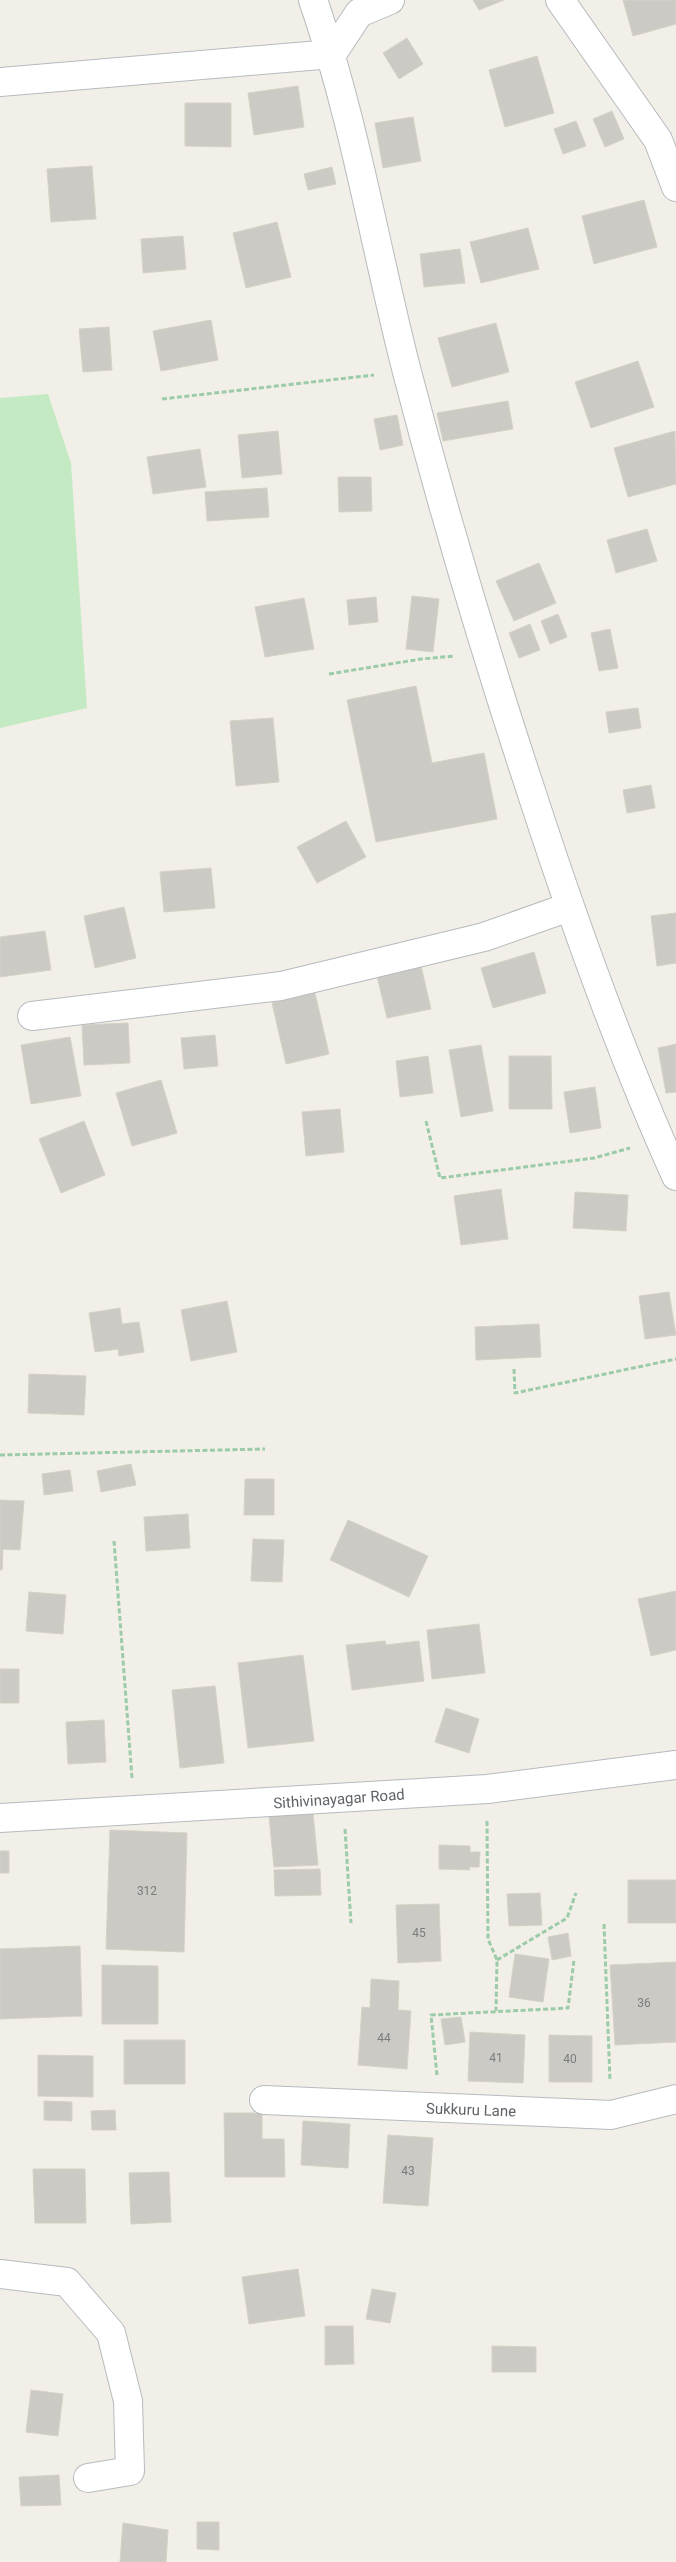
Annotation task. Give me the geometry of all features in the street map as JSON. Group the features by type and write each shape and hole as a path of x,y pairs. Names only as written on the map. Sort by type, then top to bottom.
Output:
{"street":[{"path":"313,0 332,54 407,371 486,654 569,907 659,1140 675,1171"},
{"path":"332,54 359,13 390,0"},
{"path":"560,0 658,140 676,187"},
{"path":"0,82 332,54"},
{"path":"32,1016 281,986 484,937 569,907"},
{"name":"Sithivinayagar Road","path":"0,1818 487,1789 676,1765"},
{"name":"Sukkuru Lane","path":"264,2100 437,2109 611,2115 676,2099"},
{"path":"0,2274 67,2282 111,2332 128,2402 130,2472 88,2478"}],"path":[{"path":"162,398 407,371"},
{"path":"329,674 421,659 486,654"},
{"path":"426,1122 440,1178 594,1158 659,1140"},
{"path":"514,1369 515,1393 676,1359"},
{"path":"0,1455 265,1449"},
{"path":"114,1541 135,1811"},
{"path":"487,1789 488,1939 497,1960 496,2011"},
{"path":"342,1799 351,1923"},
{"path":"497,1960 567,1918 576,1893"},
{"path":"604,1924 611,2115"},
{"path":"437,2109 437,2058 431,2015 568,2008 574,1960"}],"green space":[{"path":"48,394 71,463 87,708 0,728 0,398"}],"building":[{"path":"473,0 504,0 479,10"},
{"path":"623,0 676,0 676,24 633,36"},
{"path":"407,38 423,64 399,79 383,53"},
{"path":"537,56 554,113 505,127 489,70"},
{"path":"298,86 304,127 254,135 248,93"},
{"path":"185,103 231,103 231,147 185,146"},
{"path":"612,111 624,139 605,147 593,119"},
{"path":"413,117 421,161 383,168 375,123"},
{"path":"576,121 586,146 563,154 554,129"},
{"path":"92,166 96,219 51,222 47,169"},
{"path":"332,167 336,184 308,190 304,174"},
{"path":"644,200 657,247 594,264 582,216"},
{"path":"277,222 291,277 246,288 233,233"},
{"path":"528,228 539,269 481,283 470,242"},
{"path":"183,236 186,269 143,273 141,239"},
{"path":"460,249 465,283 424,287 420,254"},
{"path":"211,320 218,360 161,371 153,331"},
{"path":"496,323 509,372 452,387 438,338"},
{"path":"109,327 112,370 83,372 79,329"},
{"path":"638,361 654,407 591,428 575,382"},
{"path":"508,401 513,429 443,441 437,413"},
{"path":"397,415 403,445 380,450 374,419"},
{"path":"278,431 282,474 242,478 238,435"},
{"path":"675,431 676,484 628,497 614,448"},
{"path":"200,449 206,487 153,494 147,457"},
{"path":"338,477 371,477 372,511 339,512"},
{"path":"267,488 269,517 207,521 205,492"},
{"path":"647,529 657,561 616,573 607,540"},
{"path":"539,563 556,603 514,621 496,581"},
{"path":"412,596 439,599 433,652 406,649"},
{"path":"376,597 378,622 349,625 347,600"},
{"path":"304,598 314,649 265,657 255,607"},
{"path":"558,614 567,637 550,644 541,621"},
{"path":"530,624 540,650 519,658 509,633"},
{"path":"610,629 618,668 599,671 591,633"},
{"path":"416,686 432,763 484,753 497,819 376,842 347,700"},
{"path":"638,708 641,728 609,733 606,712"},
{"path":"273,718 279,782 236,786 230,721"},
{"path":"651,785 655,808 627,813 623,790"},
{"path":"346,821 366,857 317,883 297,847"},
{"path":"211,868 215,908 164,912 160,872"},
{"path":"124,907 136,958 95,968 84,916"},
{"path":"676,913 676,963 657,966 651,916"},
{"path":"45,931 51,970 0,977 0,937"},
{"path":"534,952 546,993 493,1008 481,968"},
{"path":"421,966 431,1009 387,1018 377,976"},
{"path":"315,993 329,1054 286,1064 272,1003"},
{"path":"128,1023 130,1063 84,1065 82,1025"},
{"path":"215,1035 218,1066 184,1069 181,1038"},
{"path":"70,1037 81,1096 31,1104 21,1045"},
{"path":"676,1044 676,1092 666,1093 658,1048"},
{"path":"481,1045 493,1111 461,1117 449,1050"},
{"path":"428,1056 433,1093 400,1097 396,1061"},
{"path":"509,1056 551,1056 552,1109 509,1109"},
{"path":"161,1080 177,1133 132,1146 116,1093"},
{"path":"595,1087 601,1128 570,1133 564,1092"},
{"path":"340,1109 344,1152 306,1156 302,1112"},
{"path":"84,1121 105,1175 61,1193 39,1139"},
{"path":"501,1189 508,1239 461,1245 454,1196"},
{"path":"575,1192 628,1195 626,1231 573,1228"},
{"path":"669,1292 676,1335 645,1339 639,1296"},
{"path":"227,1301 237,1352 191,1361 181,1310"},
{"path":"120,1308 122,1324 139,1322 144,1352 119,1356 118,1349 95,1352 89,1313"},
{"path":"539,1324 541,1357 476,1360 475,1327"},
{"path":"29,1374 86,1376 84,1415 28,1413"},
{"path":"131,1464 136,1485 101,1492 97,1471"},
{"path":"70,1470 73,1491 44,1495 42,1474"},
{"path":"245,1479 274,1479 274,1515 244,1515"},
{"path":"0,1500 24,1501 20,1550 3,1549 2,1570 0,1570"},
{"path":"188,1514 190,1548 146,1551 144,1517"},
{"path":"348,1520 428,1556 409,1597 330,1560"},
{"path":"253,1539 284,1540 282,1582 251,1581"},
{"path":"676,1591 676,1650 651,1656 638,1599"},
{"path":"29,1592 66,1595 63,1634 26,1631"},
{"path":"479,1624 485,1673 432,1679 427,1630"},
{"path":"385,1641 386,1645 419,1641 424,1681 352,1690 346,1645"},
{"path":"303,1655 314,1741 248,1748 238,1663"},
{"path":"0,1669 19,1669 19,1703 0,1703"},
{"path":"215,1686 224,1763 180,1768 172,1690"},
{"path":"446,1708 479,1719 469,1753 435,1742"},
{"path":"104,1720 106,1762 68,1764 66,1722"},
{"path":"313,1813 318,1865 274,1867 269,1816"},
{"path":"110,1830 187,1833 184,1952 106,1949"},
{"path":"439,1845 470,1846 470,1852 480,1852 479,1867 469,1867 470,1870 439,1869"},
{"path":"0,1851 9,1851 9,1873 0,1873"},
{"path":"320,1869 321,1895 275,1896 274,1870"},
{"path":"628,1880 676,1880 676,1923 628,1923"},
{"path":"540,1893 542,1925 509,1926 507,1894"},
{"path":"439,1904 441,1961 398,1963 396,1905"},
{"path":"568,1933 571,1956 552,1960 548,1937"},
{"path":"80,1946 82,2016 0,2019 0,1949"},
{"path":"515,1954 549,1959 543,2002 509,1997"},
{"path":"676,1962 676,2042 615,2045 610,1965"},
{"path":"102,1965 158,1966 158,2024 102,2024"},
{"path":"371,1979 399,1981 398,2010 411,2011 407,2069 358,2065 362,2007 370,2008"},
{"path":"461,2017 465,2042 445,2045 441,2019"},
{"path":"470,2032 525,2035 523,2083 468,2081"},
{"path":"549,2035 592,2036 592,2082 549,2082"},
{"path":"124,2040 185,2040 185,2084 124,2084"},
{"path":"38,2055 93,2056 93,2097 38,2096"},
{"path":"44,2101 72,2102 72,2121 44,2120"},
{"path":"115,2110 116,2130 92,2130 91,2111"},
{"path":"224,2113 262,2113 262,2139 284,2139 285,2177 225,2177"},
{"path":"303,2121 350,2124 348,2168 301,2165"},
{"path":"388,2135 433,2138 428,2206 383,2203"},
{"path":"33,2169 85,2169 86,2223 35,2223"},
{"path":"169,2172 171,2222 131,2224 129,2173"},
{"path":"298,2269 305,2316 249,2324 242,2277"},
{"path":"372,2289 396,2293 390,2323 366,2319"},
{"path":"325,2326 353,2326 354,2364 325,2365"},
{"path":"492,2346 536,2347 536,2372 492,2372"},
{"path":"31,2390 63,2394 58,2436 26,2432"},
{"path":"59,2475 61,2505 21,2506 19,2477"},
{"path":"197,2522 219,2522 219,2550 197,2549"},
{"path":"123,2523 168,2530 166,2562 120,2562"}]}
